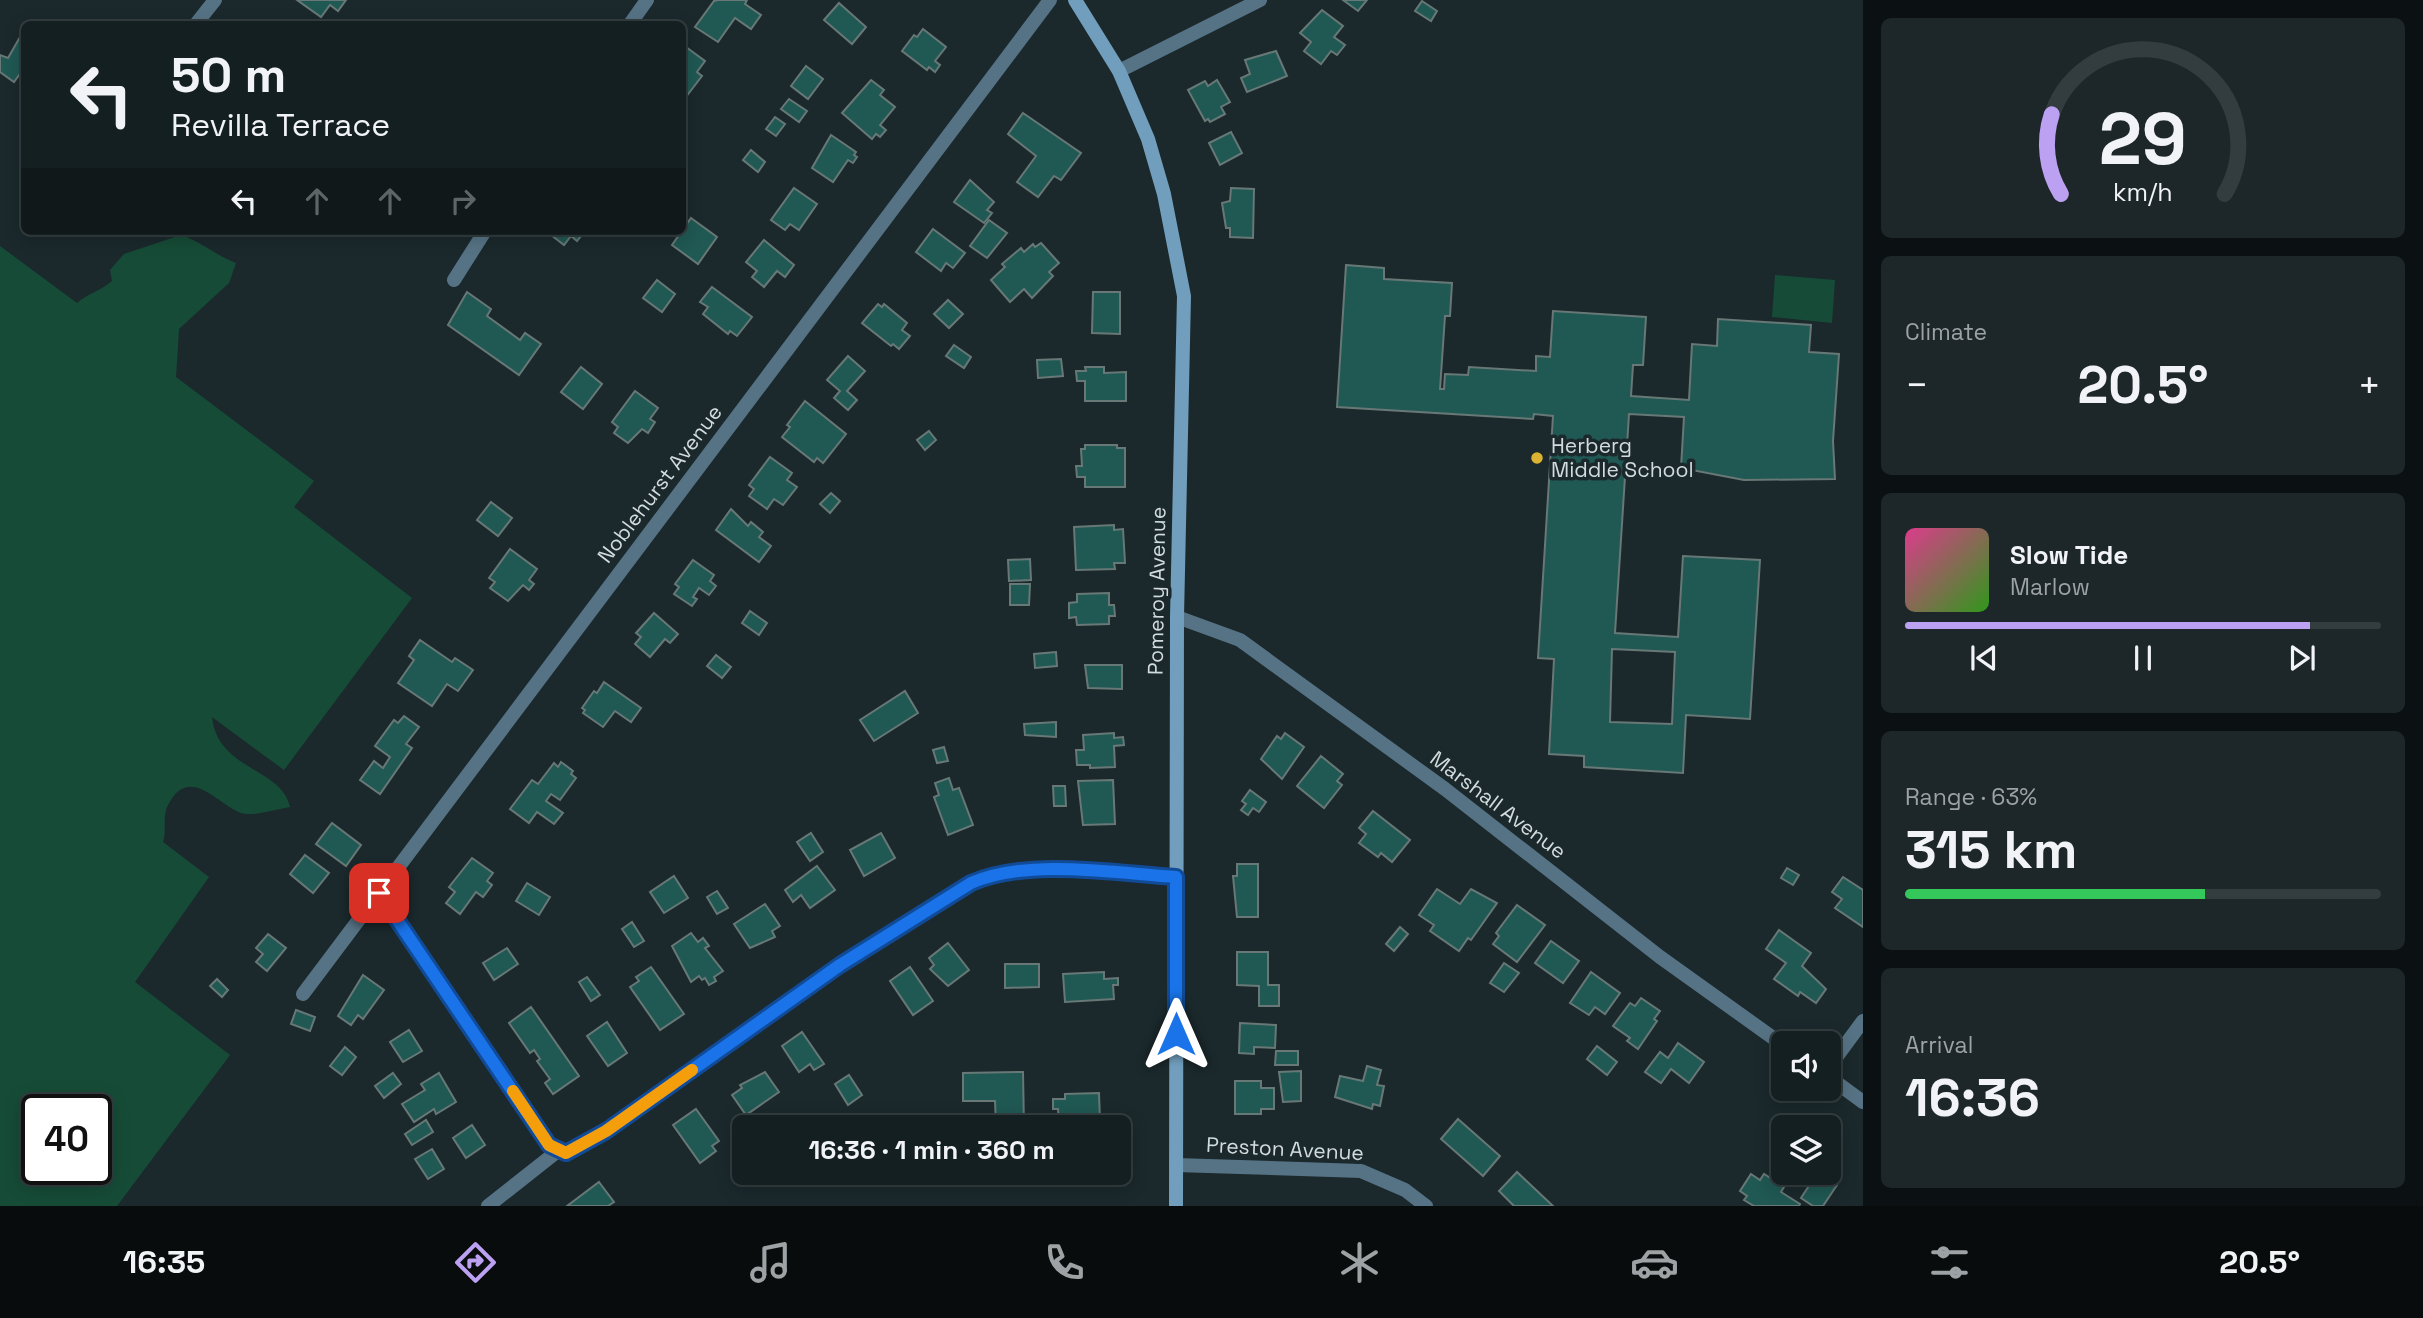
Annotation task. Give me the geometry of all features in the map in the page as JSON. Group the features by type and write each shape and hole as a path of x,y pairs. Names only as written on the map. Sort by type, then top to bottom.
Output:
{"street":[{"path":"198,21 215,0"},
{"path":"632,21 647,0"},
{"name":"Noblehurst Avenue","path":"303,994 1050,0"},
{"name":"Pomeroy Avenue","path":"1075,0 1119,71 1148,139 1164,194 1184,296 1177,617 1176,1206"},
{"path":"1119,71 1260,0"},
{"path":"454,280 482,235"},
{"name":"Marshall Avenue","path":"1177,617 1240,640 1444,789 1660,957 1771,1036"},
{"path":"379,893 549,1145 566,1153 606,1131 840,965 971,883 991,874 1055,870 1176,877"},
{"path":"1841,1051 1863,1021"},
{"path":"1841,1086 1863,1102"},
{"path":"488,1206 559,1150"},
{"name":"Preston Avenue","path":"1176,1165 1361,1171 1405,1190 1426,1206"}],"green space":[{"path":"181,235 236,263 229,283 179,329 176,377 314,481 294,507 412,598 284,770 212,717 217,735 225,748 275,784 290,807 241,813 194,787 176,793 166,809 163,842 209,877 135,982 230,1055 117,1206 0,1206 0,246 77,303 112,281 110,270 124,254"},
{"path":"1775,275 1835,280 1832,323 1772,317"}],"building":[{"path":"297,0 346,0 338,11 330,5 321,17"},
{"path":"747,0 745,4 761,15 751,29 735,18 718,42 695,27 714,1"},
{"path":"1343,0 1367,0 1358,11"},
{"path":"1422,1 1437,11 1431,21 1415,11"},
{"path":"839,3 866,27 852,44 824,20"},
{"path":"1322,10 1343,26 1334,37 1345,45 1337,55 1331,51 1321,64 1304,51 1311,42 1300,33"},
{"path":"923,29 946,47 935,61 940,65 935,72 929,67 927,70 902,51 914,35 917,37"},
{"path":"21,35 21,72 14,82 0,72 0,55 8,58"},
{"path":"686,47 705,61 697,72 702,76 686,97"},
{"path":"1276,51 1287,76 1247,92 1241,78 1250,74 1245,60"},
{"path":"806,66 823,79 808,99 791,86"},
{"path":"871,80 884,90 880,95 895,107 880,125 886,130 880,137 876,134 872,139 842,113"},
{"path":"1217,80 1230,102 1221,107 1225,114 1210,122 1208,119 1205,121 1188,90 1205,81 1208,86"},
{"path":"789,99 807,111 799,122 781,109"},
{"path":"1023,113 1081,153 1061,180 1054,176 1038,197 1017,182 1036,156 1008,134"},
{"path":"775,117 785,124 776,136 766,129"},
{"path":"1231,132 1242,153 1220,165 1209,143"},
{"path":"831,135 856,152 854,155 857,157 853,163 848,160 833,182 812,168"},
{"path":"751,150 765,162 758,172 743,160"},
{"path":"970,180 994,202 987,210 992,213 984,223 954,202"},
{"path":"794,188 817,204 799,230 790,224 785,230 771,220"},
{"path":"1231,188 1254,189 1253,238 1230,237 1230,228 1226,228 1222,203 1230,201"},
{"path":"691,218 717,237 698,264 672,245 679,235 686,235 686,225"},
{"path":"989,220 1007,233 987,258 970,246"},
{"path":"933,229 965,253 953,268 946,263 941,271 916,252"},
{"path":"551,235 582,235 577,241 571,236 564,245"},
{"path":"764,240 794,265 785,277 777,271 764,287 752,277 757,271 746,262"},
{"path":"1041,243 1059,263 1049,272 1053,276 1032,298 1024,289 1010,302 991,280 1005,267 1002,264 1021,248 1024,252 1033,244 1035,247"},
{"path":"1346,265 1384,268 1384,279 1452,283 1450,316 1445,316 1440,389 1444,389 1445,374 1468,375 1469,367 1536,371 1536,356 1550,357 1553,311 1646,317 1643,365 1633,365 1631,396 1689,400 1692,344 1717,346 1718,319 1811,325 1809,352 1839,354 1833,441 1835,479 1744,480 1681,468 1684,417 1629,414 1615,633 1678,637 1683,556 1760,560 1750,719 1686,715 1683,773 1584,767 1584,756 1549,754 1554,659 1538,658 1553,416 1534,414 1533,419 1337,407","holes":["1612,649 1675,652 1672,724 1610,722"]},
{"path":"657,280 675,294 662,312 643,298"},
{"path":"712,287 752,317 737,336 730,331 728,334 703,314 708,307 700,302"},
{"path":"467,292 491,309 487,316 520,340 525,333 541,344 519,375 448,325"},
{"path":"1093,292 1120,292 1120,334 1092,333"},
{"path":"948,300 963,314 949,328 934,314"},
{"path":"878,304 882,307 884,304 907,323 902,330 910,336 899,349 893,344 891,346 862,323"},
{"path":"954,345 971,357 964,368 946,356"},
{"path":"848,356 865,371 847,391 857,400 848,410 834,398 840,391 827,380"},
{"path":"1061,359 1063,376 1038,378 1037,360"},
{"path":"581,367 602,384 583,409 561,392"},
{"path":"1085,367 1104,367 1104,373 1126,372 1126,401 1085,401 1085,381 1077,381 1076,371 1086,371"},
{"path":"635,391 658,408 650,419 655,422 648,433 642,429 628,443 614,433 618,427 612,422"},
{"path":"805,401 846,434 823,463 817,458 814,462 782,437 790,427 787,425"},
{"path":"929,431 936,440 925,450 917,440"},
{"path":"1085,445 1117,445 1117,448 1125,448 1125,487 1085,487 1085,477 1077,477 1076,466 1082,466 1081,449 1085,449"},
{"path":"770,457 792,473 787,480 797,487 783,505 774,499 767,509 749,496 754,489 749,485"},
{"path":"831,493 840,501 830,513 820,504"},
{"path":"491,502 512,518 498,536 477,520"},
{"path":"731,509 748,526 751,522 763,532 759,537 771,546 759,562 716,530"},
{"path":"1114,525 1114,530 1123,529 1125,563 1114,563 1115,569 1076,570 1074,527"},
{"path":"510,549 537,569 529,580 534,584 529,590 523,585 508,601 490,588 495,582 489,578"},
{"path":"1030,559 1031,580 1009,581 1008,560"},
{"path":"693,560 714,575 710,581 716,586 709,595 699,588 693,597 697,599 692,606 674,594 679,587 675,584"},
{"path":"1010,584 1030,584 1029,605 1010,605"},
{"path":"1109,593 1109,605 1114,605 1115,616 1109,616 1109,624 1077,625 1076,617 1069,618 1069,603 1077,602 1077,594"},
{"path":"750,611 767,623 759,635 742,623"},
{"path":"654,613 678,634 670,643 665,639 650,657 635,644 641,637 636,633"},
{"path":"420,640 452,662 455,658 473,670 458,691 447,684 432,706 398,683 414,660 409,656"},
{"path":"1056,652 1057,666 1035,668 1034,654"},
{"path":"716,655 731,667 722,678 707,666"},
{"path":"1085,665 1122,665 1122,689 1088,688"},
{"path":"604,682 641,708 631,722 615,711 603,727 583,713 585,710 582,708"},
{"path":"905,691 918,713 874,741 860,720"},
{"path":"404,716 419,727 406,744 412,748 380,794 360,780 374,761 383,768 390,757 375,746 394,720 398,723"},
{"path":"1056,722 1056,737 1025,735 1024,724"},
{"path":"1114,733 1114,738 1123,737 1124,745 1114,746 1115,767 1090,768 1090,765 1077,765 1076,750 1084,750 1083,735"},
{"path":"1285,733 1304,747 1282,779 1261,759 1277,736 1281,739"},
{"path":"944,747 948,761 937,763 933,750"},
{"path":"1321,756 1343,774 1337,781 1342,785 1324,808 1297,786"},
{"path":"561,762 573,771 571,774 576,778 560,800 551,794 546,801 563,813 554,824 537,812 529,823 510,809 532,780 538,784 554,763 558,767"},
{"path":"949,778 953,790 959,788 973,825 948,835 934,797 939,795 935,783"},
{"path":"1113,780 1115,824 1083,825 1078,781"},
{"path":"1053,786 1065,786 1066,806 1054,806"},
{"path":"1250,790 1266,802 1259,812 1253,808 1248,815 1241,810 1246,804 1242,801"},
{"path":"1373,811 1410,840 1392,862 1381,853 1378,857 1359,843 1366,834 1359,828"},
{"path":"332,823 361,845 346,866 316,844"},
{"path":"811,833 823,852 810,861 797,842"},
{"path":"881,833 895,858 864,876 850,850"},
{"path":"305,855 329,873 313,893 290,874"},
{"path":"472,858 493,873 487,881 492,885 483,897 476,892 460,914 446,903 455,892 449,887"},
{"path":"1237,864 1258,864 1258,917 1237,917 1233,876 1237,876"},
{"path":"817,866 835,890 810,908 801,895 793,902 785,890"},
{"path":"1787,868 1799,875 1793,885 1781,878"},
{"path":"674,876 688,898 664,913 650,892"},
{"path":"1843,877 1863,890 1863,927 1835,908 1842,899 1832,892"},
{"path":"527,883 550,897 539,915 516,901"},
{"path":"1437,889 1460,904 1471,889 1497,903 1471,940 1468,938 1459,951 1430,931 1434,925 1419,915"},
{"path":"717,891 728,908 717,914 707,897"},
{"path":"765,904 780,926 772,931 775,937 750,948 734,924"},
{"path":"1517,905 1545,925 1517,962 1493,944 1499,936 1496,933"},
{"path":"632,922 644,941 634,947 622,929"},
{"path":"1400,927 1408,934 1394,951 1386,944"},
{"path":"1779,930 1811,953 1802,966 1826,989 1816,1003 1800,992 1798,996 1774,979 1786,963 1766,949"},
{"path":"691,933 698,942 703,938 709,946 705,948 723,971 714,977 716,981 709,985 705,978 702,980 699,976 691,982 672,946"},
{"path":"268,934 286,948 267,971 256,962 263,954 256,948"},
{"path":"1551,941 1579,961 1563,983 1535,963"},
{"path":"948,943 969,970 948,986 930,969 934,965 929,958"},
{"path":"507,948 518,964 494,980 483,963"},
{"path":"1237,952 1268,952 1268,985 1279,985 1279,1006 1259,1006 1259,986 1237,985"},
{"path":"1504,963 1519,973 1504,992 1490,983"},
{"path":"1005,964 1039,964 1039,987 1005,988"},
{"path":"651,967 684,1014 660,1030 630,987 639,981 636,977"},
{"path":"910,967 933,1001 913,1015 890,981"},
{"path":"1104,972 1104,979 1118,978 1118,985 1113,985 1114,999 1065,1002 1063,974"},
{"path":"1591,972 1620,993 1605,1014 1595,1007 1589,1015 1570,1003"},
{"path":"363,975 384,990 363,1019 358,1015 351,1025 338,1016"},
{"path":"587,977 600,995 591,1001 579,982"},
{"path":"217,979 228,990 222,997 210,986"},
{"path":"1641,998 1660,1011 1654,1019 1657,1021 1638,1049 1627,1041 1630,1038 1613,1026 1630,1003 1635,1006"},
{"path":"531,1007 579,1076 553,1094 545,1083 550,1079 537,1061 540,1059 534,1050 530,1053 509,1023"},
{"path":"296,1010 315,1017 310,1031 291,1024"},
{"path":"607,1022 627,1053 608,1066 587,1036"},
{"path":"1240,1023 1276,1025 1275,1048 1254,1047 1254,1054 1239,1053"},
{"path":"409,1030 422,1051 403,1062 390,1042"},
{"path":"802,1032 824,1064 814,1070 810,1064 799,1072 782,1046"},
{"path":"1678,1043 1704,1062 1689,1083 1671,1069 1661,1083 1645,1072 1660,1052 1668,1058"},
{"path":"1597,1046 1617,1062 1607,1075 1587,1059"},
{"path":"345,1047 356,1057 342,1075 330,1066"},
{"path":"1276,1051 1298,1051 1298,1065 1275,1065"},
{"path":"1367,1066 1381,1070 1377,1085 1384,1086 1380,1106 1373,1104 1372,1109 1335,1097 1340,1076 1363,1081"},
{"path":"1301,1071 1301,1101 1283,1102 1279,1072"},
{"path":"765,1072 779,1092 746,1115 732,1095 742,1088 740,1085"},
{"path":"1023,1072 1024,1115 996,1115 995,1101 963,1101 963,1073"},
{"path":"393,1073 401,1084 384,1098 375,1086"},
{"path":"439,1073 456,1102 436,1114 434,1109 414,1122 402,1104 425,1090 421,1084"},
{"path":"849,1075 862,1095 848,1105 835,1084"},
{"path":"1235,1081 1261,1081 1261,1088 1274,1088 1274,1109 1261,1109 1261,1114 1235,1114"},
{"path":"1099,1093 1100,1115 1058,1115 1058,1109 1053,1109 1053,1099 1065,1099 1065,1094"},
{"path":"696,1109 719,1141 712,1146 716,1151 700,1163 673,1125"},
{"path":"1458,1119 1500,1156 1483,1176 1441,1139"},
{"path":"426,1120 433,1132 412,1145 405,1134"},
{"path":"472,1125 485,1145 466,1158 453,1138"},
{"path":"432,1149 444,1169 428,1179 415,1159"},
{"path":"1517,1172 1553,1206 1514,1206 1499,1191"},
{"path":"1751,1174 1760,1180 1764,1174 1771,1179 1771,1185 1784,1187 1781,1192 1800,1204 1754,1206 1744,1200 1747,1196 1740,1191"},
{"path":"599,1182 614,1202 608,1206 567,1206"},
{"path":"1810,1185 1837,1185 1823,1206 1813,1206 1801,1198"}],"slow traffic":[{"path":"513,1091 549,1145 566,1153 606,1131 692,1070"}],"place":[{"name":"Herberg Middle School","path":"1537,458"}],"route":[{"path":"379,893 400,928 437,976 549,1145 566,1153 606,1131 840,965 971,883 991,874 1055,870 1176,877 1176,1034"}]}
